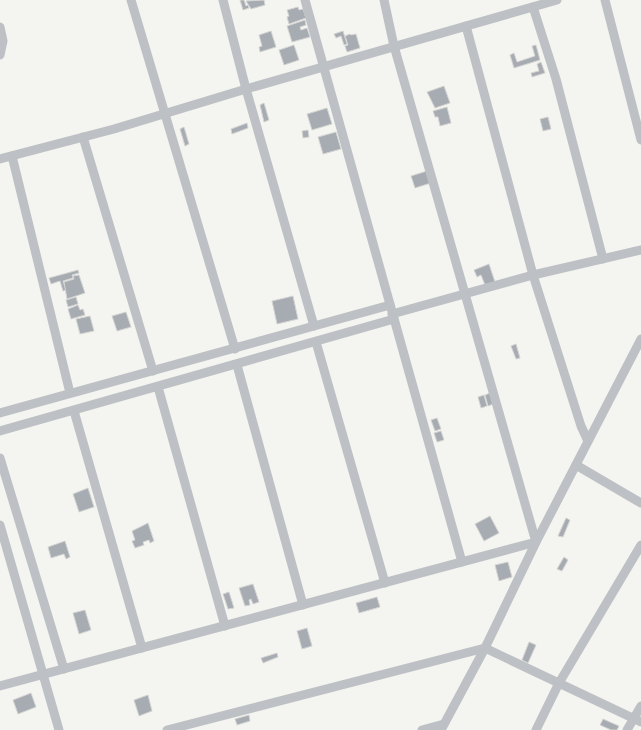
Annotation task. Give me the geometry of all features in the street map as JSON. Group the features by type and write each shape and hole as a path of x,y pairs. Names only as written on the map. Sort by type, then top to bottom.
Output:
{"street":[{"path":"131,0 235,349"},
{"path":"223,0 246,89 314,326"},
{"path":"305,0 462,562"},
{"path":"384,0 394,46 536,542"},
{"path":"0,159 164,114 324,66 557,0"},
{"path":"605,0 641,140"},
{"path":"534,7 556,79 603,259"},
{"path":"466,26 533,275 581,426 588,441"},
{"path":"0,27 3,41 0,55"},
{"path":"83,137 153,371"},
{"path":"12,156 70,393"},
{"path":"0,431 316,342 533,275 641,250"},
{"path":"0,412 235,349 390,305"},
{"path":"422,730 442,727 485,648 536,542 641,339"},
{"path":"316,342 385,583"},
{"path":"237,365 303,605"},
{"path":"158,387 225,626"},
{"path":"74,411 142,648"},
{"path":"0,458 64,669"},
{"path":"576,465 641,503"},
{"path":"0,525 59,730"},
{"path":"0,686 536,542"},
{"path":"536,730 559,683 641,545"},
{"path":"166,730 485,648 638,720"},
{"path":"627,730 638,720 641,706"}],"building":[{"path":"240,0 244,0 246,6 248,5 249,8 243,10"},
{"path":"264,0 265,5 251,9 246,1"},
{"path":"298,7 299,10 303,9 306,18 289,24 287,10"},
{"path":"305,20 306,25 300,27 301,30 307,28 310,37 292,42 287,26"},
{"path":"271,31 276,47 260,52 259,47 262,46 259,35"},
{"path":"343,31 347,44 344,45 341,36 336,38 334,34"},
{"path":"356,34 360,48 347,52 345,46 348,45 345,36"},
{"path":"294,45 299,60 284,65 279,50"},
{"path":"536,45 540,60 514,68 510,55 514,53 517,62 535,56 532,46"},
{"path":"541,62 545,73 532,77 531,73 539,71 537,64"},
{"path":"444,86 450,103 435,108 427,92"},
{"path":"264,103 269,120 264,122 260,105"},
{"path":"447,107 451,123 440,126 438,117 435,117 433,111"},
{"path":"327,108 332,124 312,130 307,114"},
{"path":"548,117 551,129 543,131 540,119"},
{"path":"247,123 248,128 232,134 231,129"},
{"path":"184,127 189,144 185,146 180,129"},
{"path":"308,130 309,137 303,138 302,131"},
{"path":"336,132 341,149 323,154 318,137"},
{"path":"427,171 431,183 415,188 411,176"},
{"path":"489,264 495,282 485,285 481,275 477,277 474,270"},
{"path":"78,270 79,273 72,275 73,278 63,281 66,290 63,291 60,281 51,284 49,278"},
{"path":"79,275 85,293 67,299 64,282 74,279 73,276"},
{"path":"293,296 298,319 277,324 272,301"},
{"path":"76,297 78,304 68,307 66,300"},
{"path":"78,305 80,310 83,309 85,315 71,319 68,309"},
{"path":"126,312 131,327 117,331 112,316"},
{"path":"90,316 94,331 80,334 76,319"},
{"path":"516,344 520,358 516,359 511,346"},
{"path":"490,393 493,404 488,406 485,395"},
{"path":"484,395 487,406 481,408 478,397"},
{"path":"437,418 441,429 435,431 431,420"},
{"path":"441,431 444,440 437,442 434,433"},
{"path":"88,488 94,507 79,512 73,494"},
{"path":"490,516 499,533 484,541 475,524"},
{"path":"566,518 570,520 563,537 558,536"},
{"path":"148,523 154,541 150,543 149,540 143,542 144,545 135,548 132,541 135,540 132,531"},
{"path":"65,541 70,557 66,559 64,554 51,558 48,547"},
{"path":"564,557 568,560 562,571 557,569"},
{"path":"508,562 512,577 499,581 495,565"},
{"path":"253,584 259,602 253,604 251,599 249,600 250,605 245,606 239,588"},
{"path":"229,592 234,608 228,609 223,594"},
{"path":"377,597 380,607 359,613 356,603"},
{"path":"85,610 91,630 79,634 73,613"},
{"path":"307,628 312,646 302,649 297,631"},
{"path":"529,642 536,645 528,663 522,660"},
{"path":"277,653 278,657 263,663 261,658"},
{"path":"31,693 36,707 18,714 13,700"},
{"path":"148,695 152,711 139,716 134,700"},
{"path":"249,715 250,721 237,725 235,719"},
{"path":"603,719 619,726 617,730 611,730 600,725"}]}
